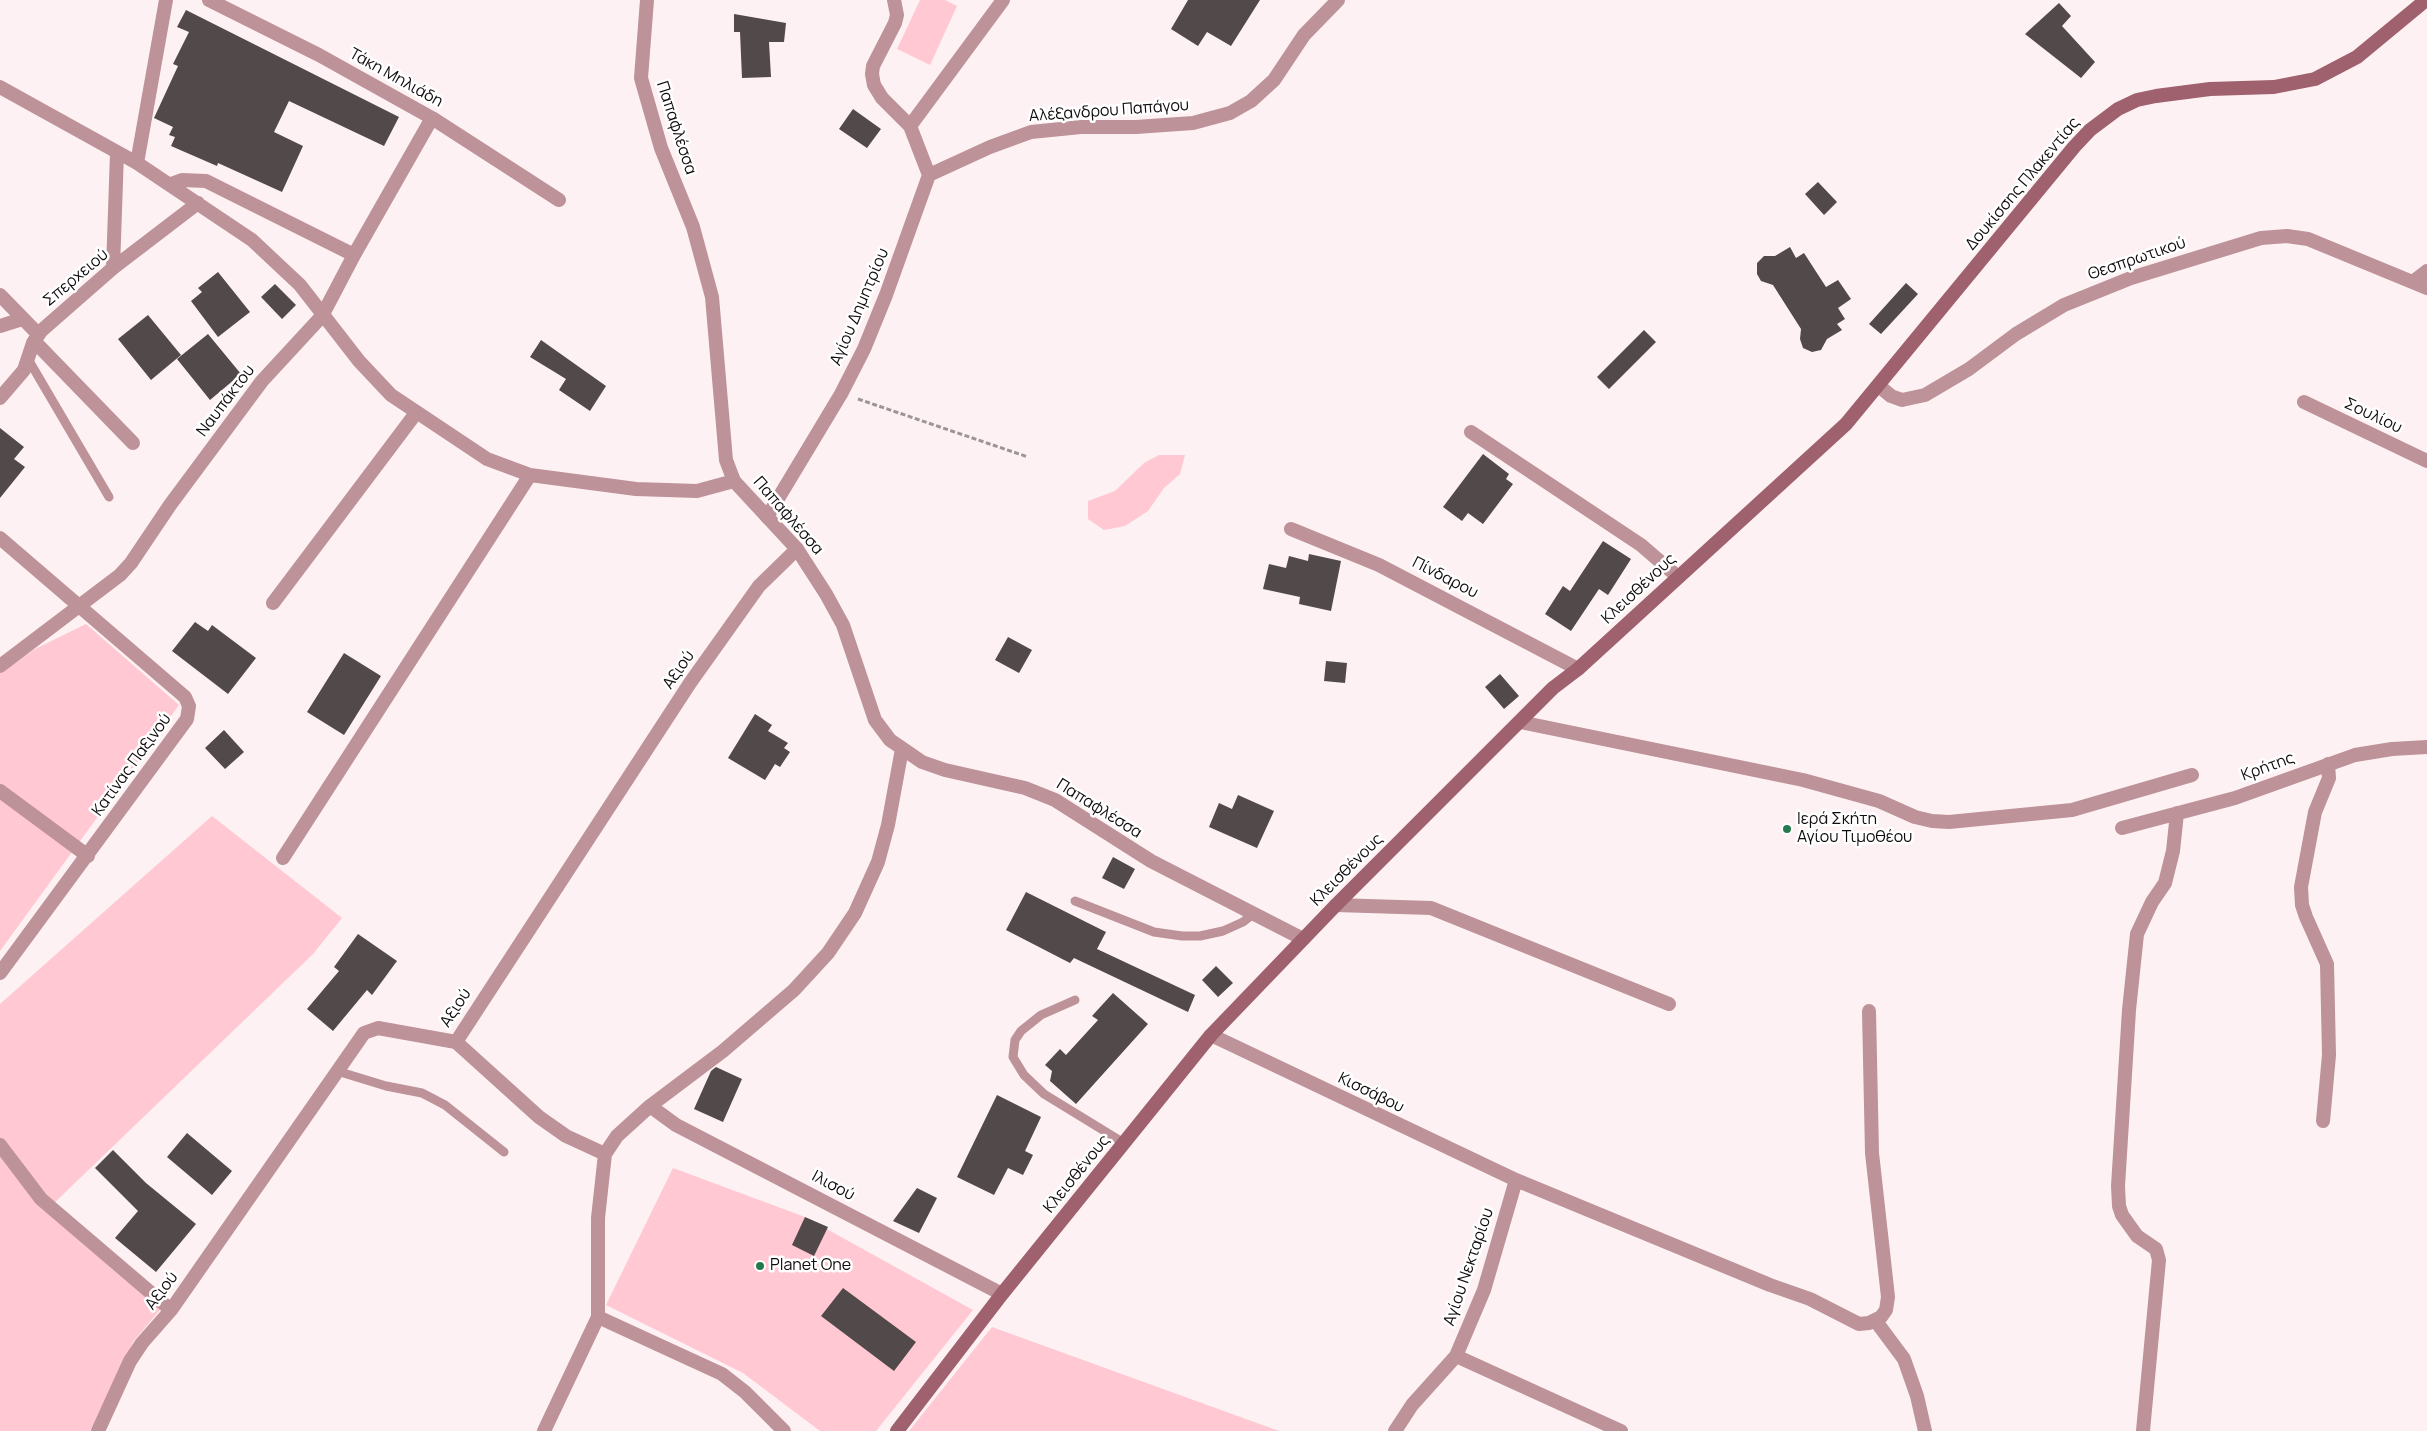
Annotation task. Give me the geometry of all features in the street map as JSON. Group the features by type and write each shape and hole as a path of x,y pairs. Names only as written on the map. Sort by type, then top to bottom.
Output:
{"main road":[{"name":"Δουκίσσης Πλακεντίας","path":"1878,386 2074,147 2104,118 2137,100 2156,96 2210,89 2274,87 2315,79 2357,57 2426,0"},
{"name":"Κλεισθένους","path":"897,1431 1002,1294 1211,1035 1336,905 1553,688 1578,669 1846,424 1878,386"}],"street":[{"path":"137,163 166,0"},
{"name":"Τάκη Μηλιάδη","path":"209,0 318,55 432,118 559,200"},
{"name":"Παπαφλέσσα","path":"647,0 641,78 661,148 693,227 710,289 716,337 722,438 726,460 734,480 797,549 844,625 875,720 890,740 922,762 945,770 1025,788 1055,800 1151,861 1303,939"},
{"path":"894,0 896,15 873,66 874,85 882,98 910,126 930,175"},
{"path":"910,126 1003,0"},
{"name":"Αλέξανδρου Παπάγου","path":"930,175 990,147 1031,132 1081,127 1136,127 1193,123 1230,113 1251,102 1274,80 1304,35 1338,0"},
{"path":"0,87 137,163 252,240 300,285 322,316 391,395 487,459 530,475 636,490 697,490 734,480"},
{"name":"Ναυπάκτου","path":"0,666 131,563 170,505 262,381 322,316 354,255 432,118"},
{"path":"113,268 117,153"},
{"name":"Αγίου Δημητρίου","path":"767,517 841,394 864,350 930,175"},
{"path":"171,184 182,180 206,181 354,255"},
{"name":"Σπερχειού","path":"36,338 113,268 198,203"},
{"name":"Θεσπρωτικού","path":"1878,386 1891,396 1902,400 1925,395 1969,368 2022,330 2064,305 2131,278 2261,238 2287,236 2308,239 2414,281 2427,288"},
{"path":"2414,281 2427,271"},
{"path":"0,295 36,338 133,443"},
{"path":"0,326 22,319"},
{"path":"0,398 18,378 36,338"},
{"name":"Σουλίου","path":"2304,402 2427,461"},
{"path":"273,603 416,413"},
{"path":"1471,432 1641,545 1678,577"},
{"path":"283,858 530,475"},
{"name":"Πίνδαρου","path":"1291,529 1379,564 1481,616 1578,669"},
{"name":"Κατίνας Παξινού","path":"0,538 185,697 189,706 186,719 88,856 0,973"},
{"name":"Αξιού","path":"98,1431 130,1361 142,1343 172,1310 364,1033 378,1028 456,1042 690,683 759,586 797,549"},
{"path":"1520,722 1803,780 1879,801 1915,817 1932,821 1949,822 2072,810 2192,775"},
{"name":"Κρήτης","path":"2122,828 2234,798 2355,755 2392,749 2427,747"},
{"path":"544,1431 598,1316 598,1218 605,1154 617,1136 650,1106 723,1051 794,990 814,970 838,939 866,892 878,862 888,826 902,749"},
{"path":"2323,1120 2329,1055 2327,964 2306,917 2301,887 2315,812 2329,778 2328,764"},
{"path":"0,791 88,856"},
{"path":"2143,1431 2159,1260 2156,1249 2137,1236 2128,1225 2119,1206 2118,1186 2129,1010 2137,934 2152,902 2165,883 2174,851 2178,813"},
{"path":"1336,905 1431,908 1669,1004"},
{"path":"1869,1011 1872,1153 1888,1298 1886,1310 1875,1320 1904,1358 1925,1431"},
{"name":"Κισσάβου","path":"1211,1035 1516,1180 1770,1285 1810,1298 1859,1324 1875,1320"},
{"path":"456,1042 539,1117 566,1136 605,1154"},
{"name":"Ιλισού","path":"650,1106 676,1125 1002,1294"},
{"path":"0,1145 41,1199 172,1310"},
{"name":"Αγίου Νεκταρίου","path":"1395,1431 1412,1405 1456,1356 1484,1290 1516,1180"},
{"path":"598,1316 722,1374 740,1387 784,1431"},
{"path":"1456,1356 1621,1431"}],"lane":[{"path":"28,359 109,497"},
{"path":"1075,901 1154,932 1182,936 1200,936 1223,931 1243,922 1252,914"},
{"path":"1074,1000 1041,1015 1021,1032 1015,1040 1013,1057 1024,1075 1044,1094 1124,1144"},
{"path":"337,1071 386,1086 422,1093 445,1106 504,1152"}],"path":[{"path":"841,394 1028,457"}],"shaded area":[{"path":"920,0 945,0 957,6 930,65 897,49"},
{"path":"1159,455 1185,455 1180,474 1164,488 1148,511 1125,526 1104,530 1088,519 1088,501 1115,491 1144,463"},
{"path":"86,624 179,705 0,951 0,673 35,649"},
{"path":"212,816 342,918 313,954 52,1205 164,1305 133,1342 90,1431 0,1431 0,1004"},
{"name":"Planet One","path":"673,1168 805,1217 973,1310 876,1431 820,1431 743,1373 606,1305"},
{"path":"992,1327 1279,1431 909,1431"}],"building":[{"path":"1188,0 1260,0 1231,46 1207,32 1198,46 1171,29"},
{"path":"2059,3 2071,16 2062,26 2095,62 2081,78 2025,34"},
{"path":"186,10 399,117 384,146 289,101 274,132 303,146 282,192 218,163 217,166 171,146 175,137 169,135 173,127 154,118 178,66 173,64 189,32 177,27"},
{"path":"734,14 786,23 784,42 769,42 771,77 742,78 740,32 734,32"},
{"path":"853,109 881,129 867,148 839,129"},
{"path":"1818,182 1837,202 1824,215 1805,194"},
{"path":"1790,247 1796,258 1804,253 1826,287 1838,280 1851,299 1838,308 1845,319 1837,324 1842,330 1827,339 1821,350 1812,352 1803,348 1800,339 1801,329 1773,285 1761,281 1757,274 1757,263 1764,256 1775,256"},
{"path":"218,272 250,312 218,337 191,301 202,292 198,288"},
{"path":"1906,283 1918,294 1881,334 1869,324"},
{"path":"275,284 296,305 282,319 261,297"},
{"path":"148,315 181,355 151,380 118,339"},
{"path":"1644,330 1656,342 1609,389 1597,377"},
{"path":"208,334 241,374 210,400 177,359"},
{"path":"541,340 606,386 590,411 559,390 566,379 530,357"},
{"path":"0,428 24,447 14,459 25,467 0,498"},
{"path":"1483,454 1509,474 1506,479 1513,484 1483,524 1468,513 1462,521 1443,507"},
{"path":"1603,541 1631,559 1608,595 1599,589 1571,631 1545,614 1563,586 1570,591"},
{"path":"1309,554 1341,561 1331,611 1299,604 1300,597 1263,589 1269,564 1286,568 1289,556 1308,561"},
{"path":"195,622 208,631 212,625 256,658 228,694 172,651"},
{"path":"1008,637 1032,650 1019,673 995,660"},
{"path":"344,653 381,676 344,735 307,712"},
{"path":"1326,661 1347,663 1345,683 1324,681"},
{"path":"1500,674 1519,696 1504,709 1485,687"},
{"path":"755,714 772,725 768,731 788,743 784,748 790,752 780,767 775,764 765,780 728,758"},
{"path":"224,730 244,752 225,769 205,748"},
{"path":"1238,795 1274,811 1257,848 1209,827 1219,803 1232,809"},
{"path":"1113,857 1135,869 1124,889 1102,878"},
{"path":"1026,892 1106,932 1097,949 1195,995 1188,1012 1074,958 1070,963 1006,930"},
{"path":"358,934 397,961 372,995 367,990 333,1031 307,1009 339,971 334,967"},
{"path":"1216,966 1233,983 1218,997 1202,980"},
{"path":"1113,993 1148,1024 1076,1104 1050,1081 1052,1071 1045,1065 1060,1049 1066,1055 1098,1020 1092,1016"},
{"path":"716,1067 742,1079 723,1122 694,1109 711,1071"},
{"path":"997,1095 1041,1117 1025,1151 1033,1155 1023,1175 1008,1168 994,1195 957,1177"},
{"path":"187,1133 232,1171 212,1195 167,1157"},
{"path":"113,1150 146,1183 196,1224 156,1272 115,1238 138,1211 95,1168"},
{"path":"917,1188 937,1198 919,1233 893,1221"},
{"path":"805,1217 828,1227 814,1256 792,1245"},
{"path":"843,1288 916,1342 894,1371 821,1316"}],"place":[{"name":"Ιερά Σκήτη Αγίου Τιμοθέου","path":"1787,829"},
{"name":"Planet One","path":"760,1266"}]}
